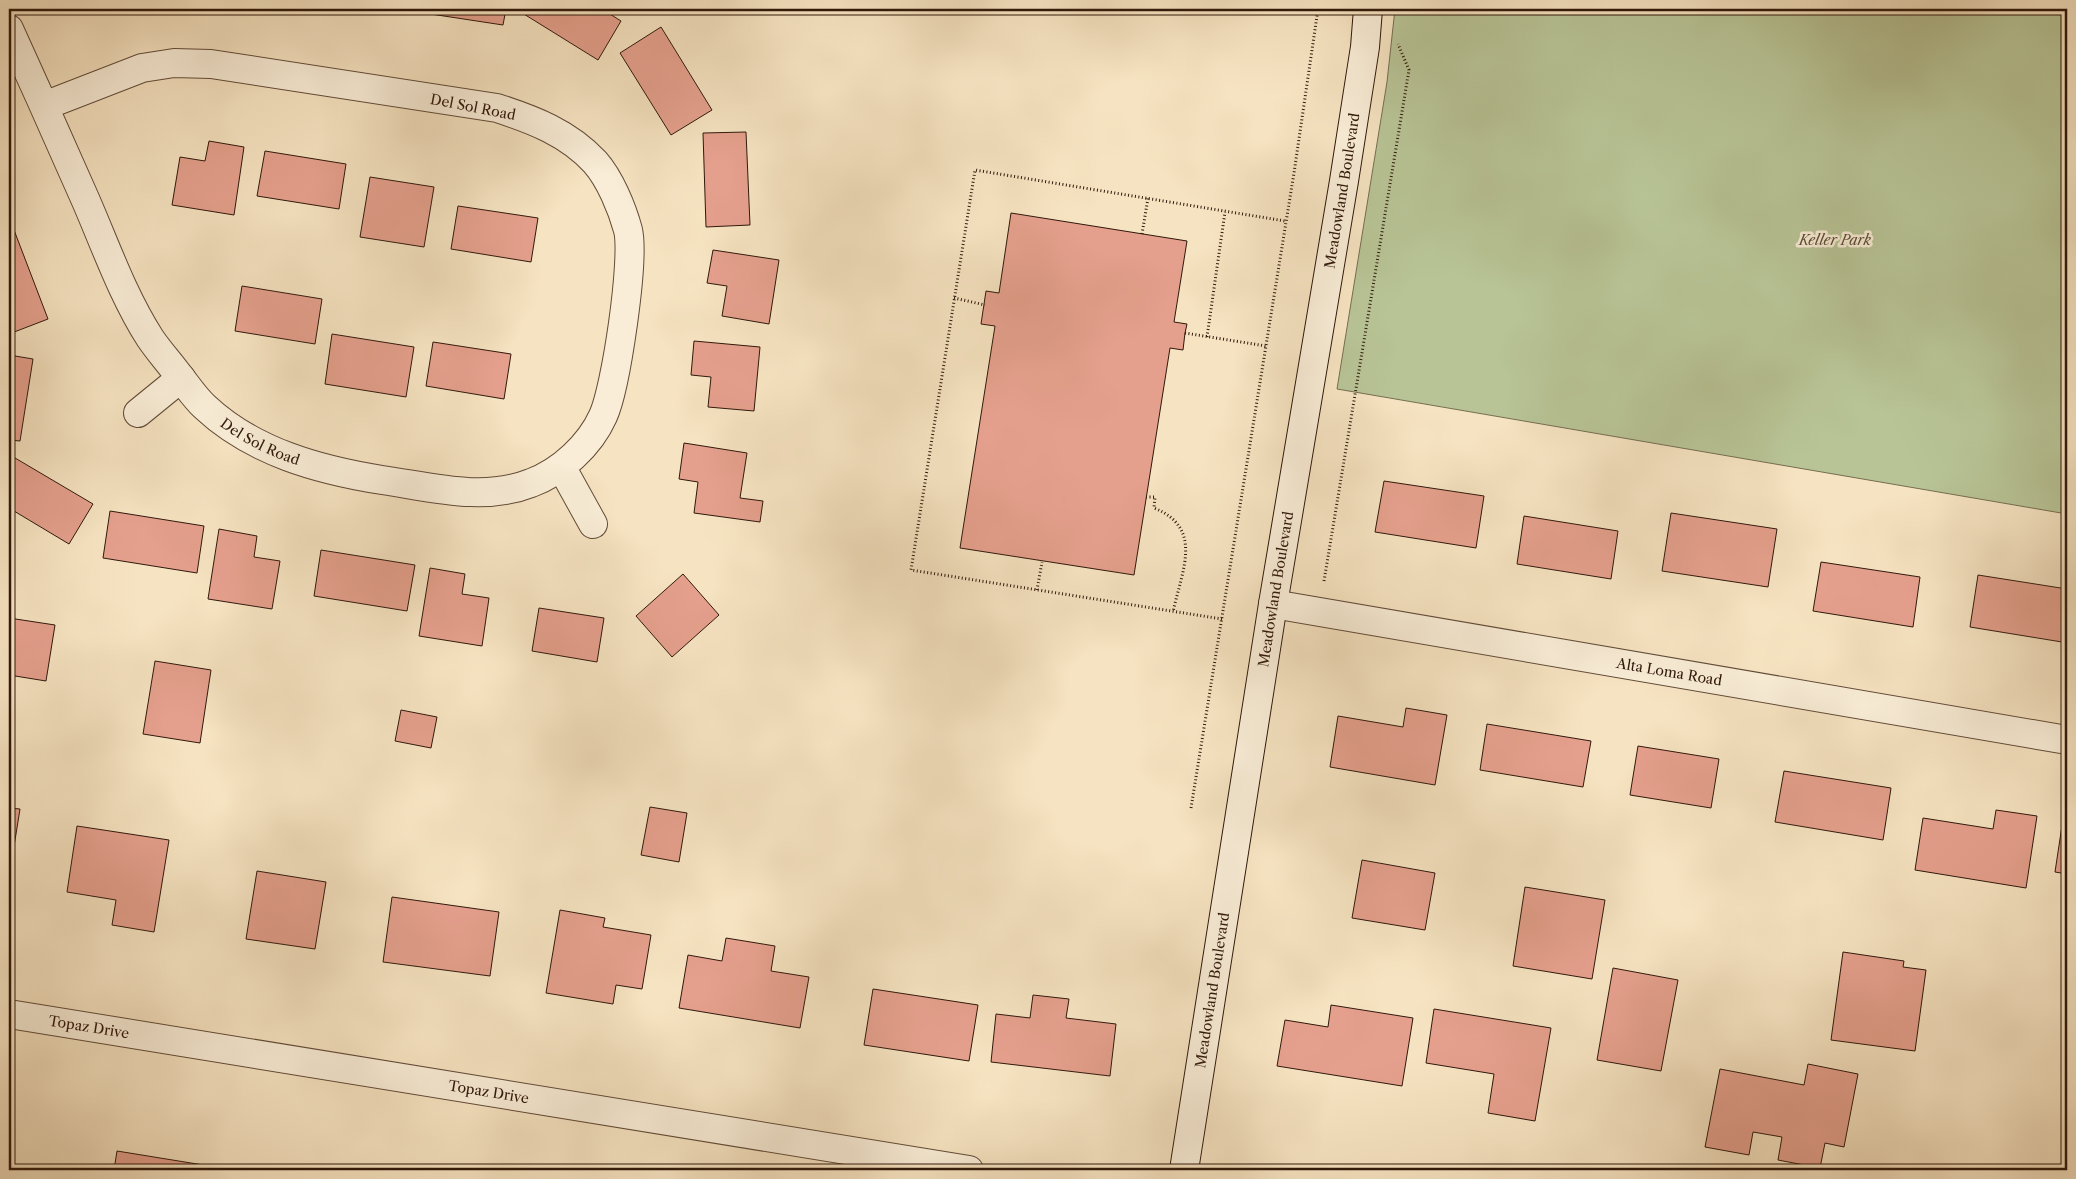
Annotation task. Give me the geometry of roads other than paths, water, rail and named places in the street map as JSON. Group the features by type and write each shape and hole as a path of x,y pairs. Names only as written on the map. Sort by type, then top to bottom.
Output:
{"street":[{"name":"Meadowland Boulevard","path":"1184,1170 1273,604 1344,181 1365,47 1368,9"},
{"name":"Del Sol Road","path":"9,29 128,299 150,338 181,378 203,405 236,432 275,452 335,472 464,492 495,492 531,484 562,468 583,446 603,416 615,371 628,270 628,232 615,196 597,164 570,139 539,122 498,108 211,64 174,63 142,68 44,106"},
{"path":"138,414 181,378"},
{"path":"562,468 593,524"},
{"name":"Alta Loma Road","path":"1273,604 2067,740"},
{"name":"Topaz Drive","path":"9,1014 969,1170"}],"park label":[{"name":"Keller Park","path":"1835,240"}]}
